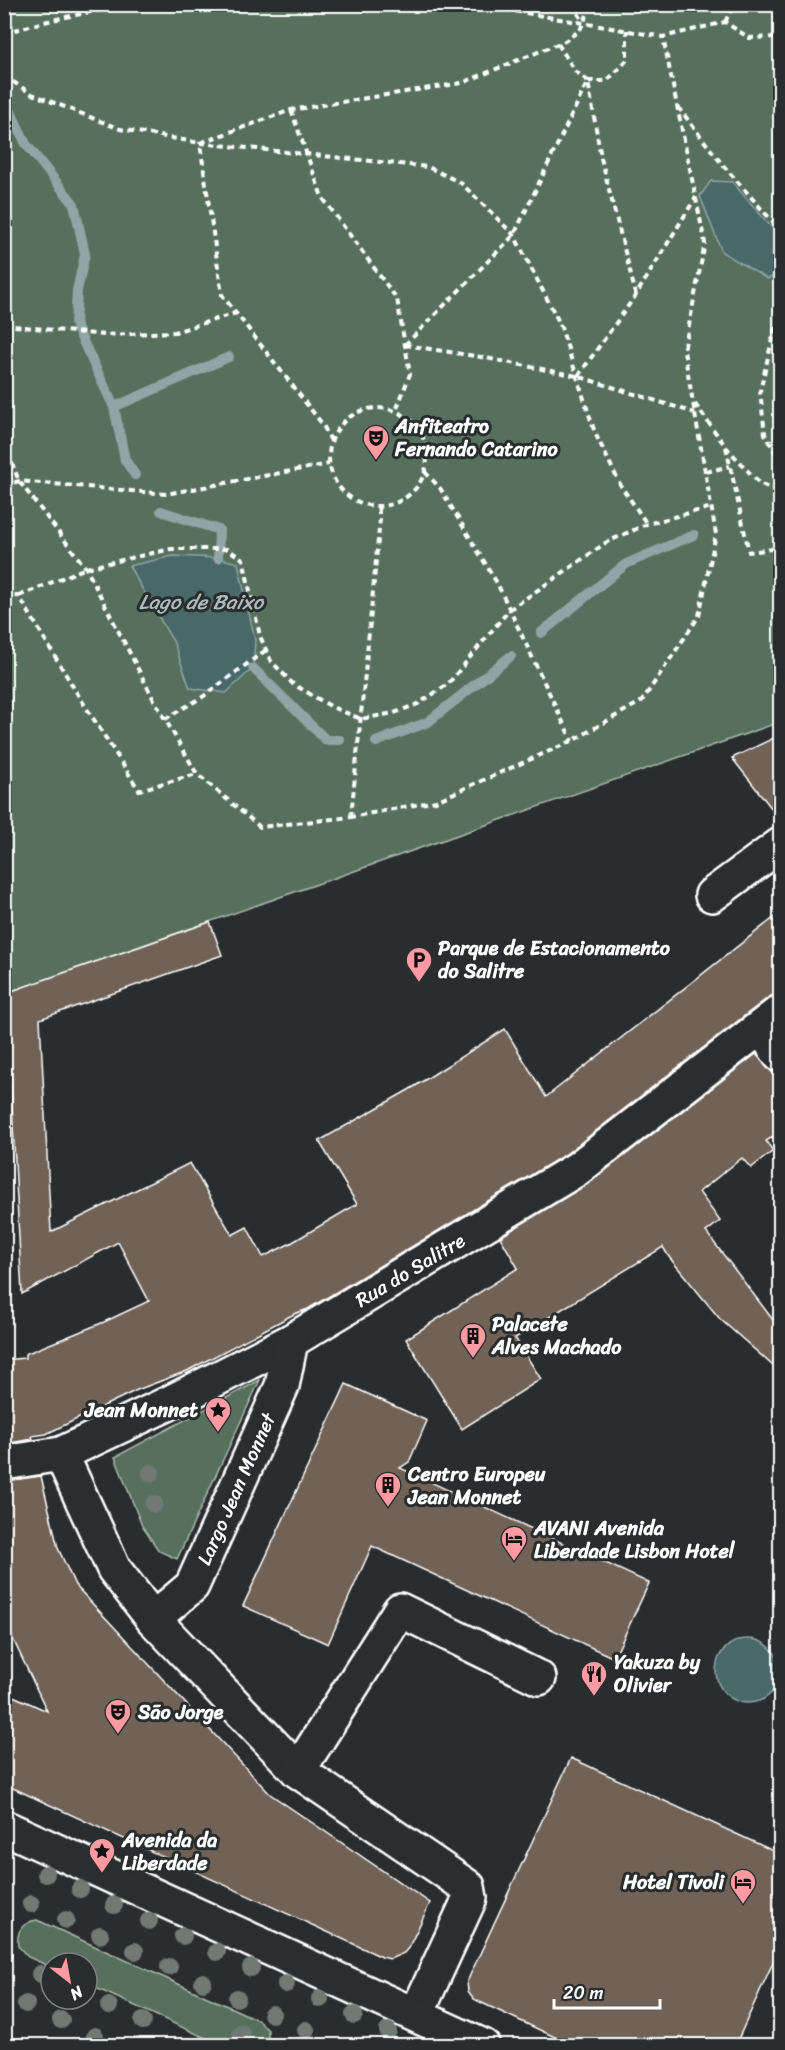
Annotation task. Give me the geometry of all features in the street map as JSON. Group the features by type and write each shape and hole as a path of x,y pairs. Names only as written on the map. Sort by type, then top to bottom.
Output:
{"street":[{"path":"712,895 780,846"},
{"path":"771,1020 780,1055"},
{"name":"Rua do Salitre","path":"4,1463 61,1454 167,1404 291,1341 577,1169 771,1020"},
{"name":"Largo Jean Monnet","path":"153,1619 192,1586 282,1386 291,1341"},
{"path":"61,1454 114,1569 153,1619 298,1771 468,1887 470,1898 416,2015"},
{"path":"298,1771 400,1610 539,1678"},
{"path":"4,1827 483,2046"}],"path":[{"path":"4,33 129,4"},
{"path":"474,4 663,36 725,22 749,38 780,37"},
{"path":"572,4 584,22"},
{"path":"200,143 291,110 462,83 558,44 580,30 592,4"},
{"path":"725,22 734,4"},
{"path":"558,44 575,71 588,81 607,81 627,60 627,30"},
{"path":"4,443 19,481 86,568 165,720 197,774 260,827 351,817 436,801 572,741 642,701 699,616 716,534 684,351 705,243 663,36"},
{"path":"4,76 32,94 120,129 200,143 428,166 461,183 514,235 560,324 595,433 621,486 647,524"},
{"path":"405,345 514,235 588,81"},
{"path":"588,81 601,158 636,295"},
{"path":"678,106 722,164 780,230"},
{"path":"291,110 322,197 398,299 410,374 396,411"},
{"path":"200,143 222,295 322,425 331,441"},
{"path":"578,376 636,295 696,198"},
{"path":"4,325 105,335 175,332 236,313"},
{"path":"780,318 775,328 760,391 765,434 780,461"},
{"path":"405,345 578,376 696,413"},
{"path":"693,403 726,447 759,483 780,492"},
{"path":"380,408 396,411 409,418 419,429 425,443 427,457 425,472 418,486 393,504 378,506 364,504 351,498 340,489 333,478 329,464 331,441 336,430 347,418 363,410 380,408"},
{"path":"726,447 749,552 778,549 780,566"},
{"path":"4,486 19,481 166,494 329,464"},
{"path":"706,472 730,466"},
{"path":"425,472 440,488 497,583 572,741"},
{"path":"351,817 380,519 378,506"},
{"path":"4,597 19,596 86,568 171,549 227,549 243,560 260,636 271,661 293,684 332,707 361,719 394,713 418,704 448,684 509,610 607,542 647,524 712,507"},
{"path":"19,596 75,690 139,790 197,774"},
{"path":"165,720 204,696 266,650"}],"green space":[{"path":"4,5 780,5 780,722 6,993"},
{"path":"260,1380 177,1559 159,1551 142,1526 115,1457"},
{"path":"37,1920 258,2020 268,2030 268,2045 221,2045 99,1989 99,1951 39,1951 39,1962 28,1957 18,1946 18,1936 24,1925"}],"water":[{"path":"711,181 732,182 780,237 780,274 767,279 722,252 700,196"},
{"name":"Lago de Baixo","path":"173,556 218,558 238,563 255,640 253,668 226,693 190,688 174,643 129,566"},
{"path":"748,1639 760,1641 771,1648 778,1659 780,1671 778,1683 771,1694 760,1701 748,1703 736,1701 725,1694 718,1683 716,1671 718,1659 725,1648 736,1641"}],"building":[{"path":"780,735 780,819 732,758"},
{"path":"780,913 780,994 769,997 566,1154 308,1309 294,1314 187,1371 137,1390 46,1434 32,1436 33,1439 4,1444 4,1360 25,1358 25,1354 149,1301 118,1242 22,1294 6,993 210,922 222,955 40,1019 51,1232 190,1163 232,1235 247,1227 263,1257 357,1204 319,1141 412,1088 505,1029 546,1097"},
{"path":"756,1054 772,1072 780,1074 780,1133 766,1141 773,1151 751,1168 742,1158 699,1192 720,1221 706,1232 780,1329 780,1372 720,1319 663,1247 515,1338 541,1379 462,1429 406,1339 518,1268 500,1237 588,1184"},
{"name":"Centro Europeu Jean Monnet","path":"346,1384 427,1421 409,1462 400,1468 649,1583 614,1658 372,1546 328,1644 243,1606"},
{"path":"41,1476 58,1548 75,1585 270,1794 430,1903 404,1953 390,1959 382,1957 4,1784 4,1692 47,1711 4,1620 4,1481"},
{"path":"571,1758 780,1854 780,1947 735,2046 574,2046 474,1999 468,1991 467,1982"}],"waterway":[{"path":"4,97 26,144 74,204 85,254 77,291 75,324 114,407 125,460 135,475"},
{"path":"114,407 229,357"},
{"path":"161,511 219,530 218,558"},
{"path":"541,633 626,564 694,535"},
{"path":"376,742 428,722 511,656"},
{"path":"253,668 326,740 340,740"}],"place":[{"name":"Anfiteatro Fernando Catarino","path":"376,461"},
{"name":"Parque de Estacionamento do Salitre","path":"419,983"},
{"name":"Palacete Alves Machado","path":"473,1359"},
{"name":"Jean Monnet","path":"218,1433"},
{"name":"Centro Europeu Jean Monnet","path":"388,1508"},
{"name":"AVANI Avenida Liberdade Lisbon Hotel","path":"514,1562"},
{"name":"Yakuza by Olivier","path":"594,1697"},
{"name":"São Jorge","path":"118,1735"},
{"name":"Avenida da Liberdade","path":"102,1874"},
{"name":"Hotel Tivoli","path":"743,1905"}]}
